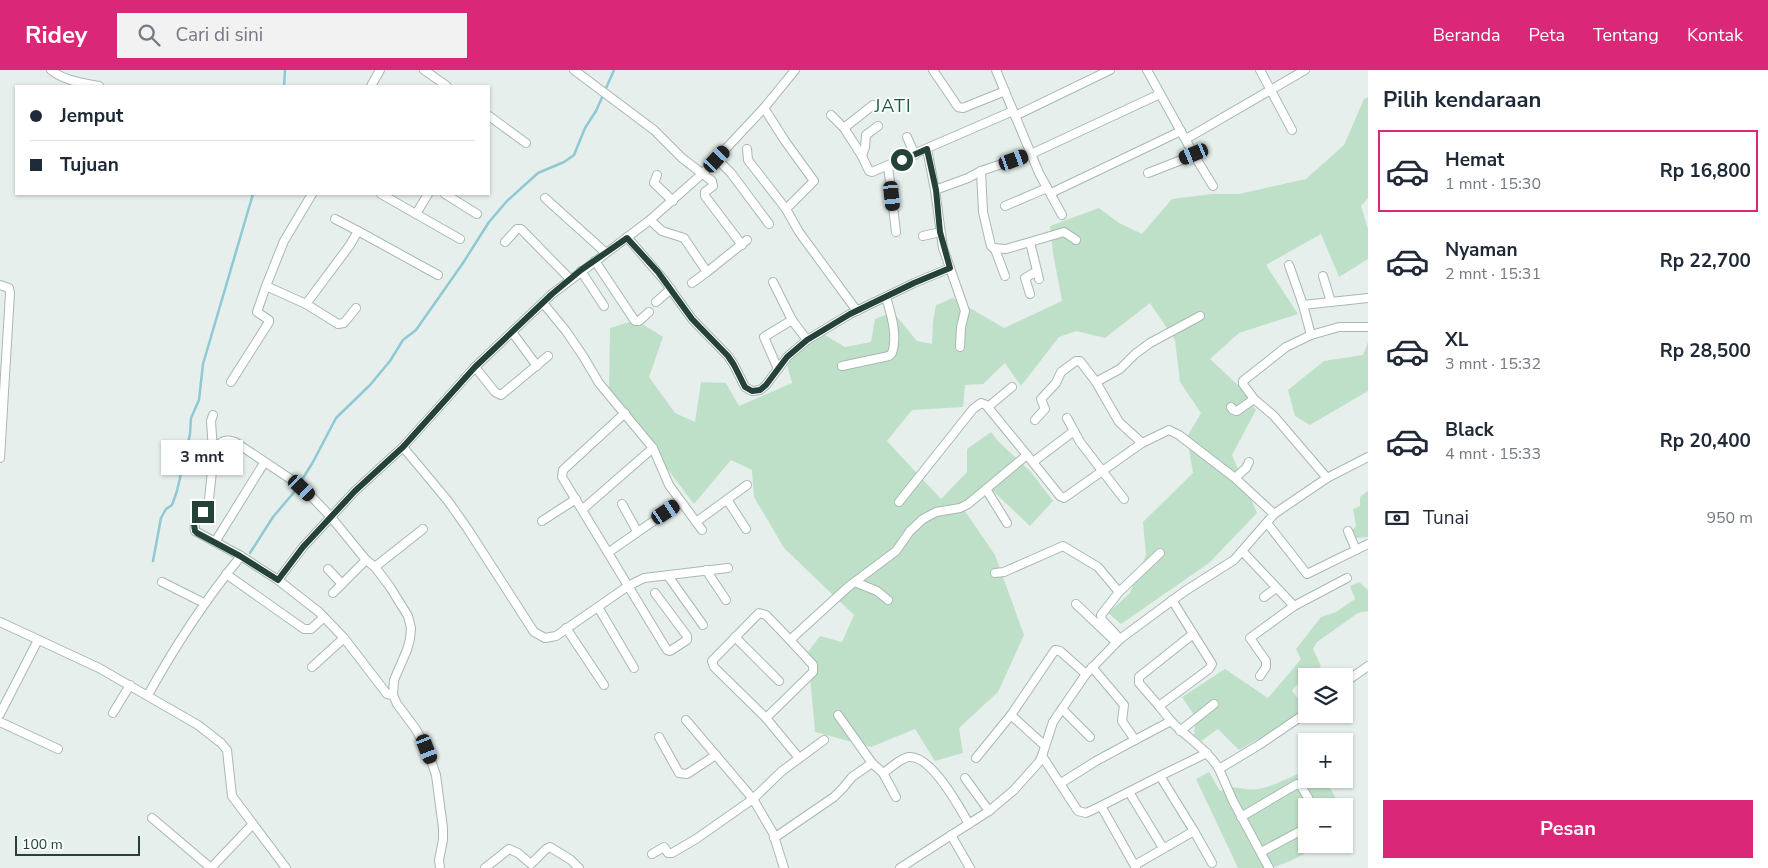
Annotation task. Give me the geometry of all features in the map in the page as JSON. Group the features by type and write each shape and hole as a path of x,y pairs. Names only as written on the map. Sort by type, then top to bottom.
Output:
{"street":[{"path":"51,70 70,79 95,85"},
{"path":"372,85 380,70"},
{"path":"424,70 446,85"},
{"path":"574,70 654,130 682,158 703,173 713,183 713,186 705,192 705,196 744,242 692,283"},
{"path":"278,580 303,547 355,491 403,447 475,367 570,279 650,220 703,173 764,108 795,70"},
{"path":"933,70 958,107 967,106 1005,91"},
{"path":"996,70 1031,154 1062,215"},
{"path":"1087,70 1091,79"},
{"path":"831,115 844,128 870,172 1014,114 1110,70"},
{"path":"1147,70 1214,186"},
{"path":"1260,70 1292,130"},
{"path":"1005,206 1183,135 1272,90 1305,70"},
{"path":"936,190 981,171 1031,154 1160,94"},
{"path":"844,128 873,105"},
{"path":"764,108 814,181 786,209"},
{"path":"490,117 526,143"},
{"path":"862,156 866,135 878,126"},
{"path":"907,137 915,155"},
{"path":"747,149 748,160 786,209 799,232 857,311"},
{"path":"927,149 936,190 940,232 965,311 961,327 960,347"},
{"path":"1148,173 1194,154"},
{"path":"717,159 731,173 769,224"},
{"path":"888,166 896,232"},
{"path":"981,171 986,228 990,243 995,249 1005,276"},
{"path":"657,175 653,182 672,201"},
{"path":"231,382 269,322 257,312 284,241 311,195"},
{"path":"383,195 460,239"},
{"path":"416,214 427,195"},
{"path":"446,195 477,214"},
{"path":"545,198 606,253"},
{"path":"335,219 438,274"},
{"path":"650,220 662,231 684,238 707,272"},
{"path":"505,242 517,229 521,229 570,279"},
{"path":"306,304 350,245 358,231"},
{"path":"923,236 940,232"},
{"path":"995,249 1006,248 1064,232 1076,240"},
{"path":"627,238 651,263 692,319 728,356 748,390 760,390 766,385 787,357 807,340 857,311 950,268"},
{"path":"1030,242 1039,279"},
{"path":"595,261 635,321 639,321 649,312"},
{"path":"1290,265 1311,335"},
{"path":"581,270 604,306"},
{"path":"1030,294 1025,278 1037,271"},
{"path":"1323,276 1331,302"},
{"path":"773,282 792,320 807,340"},
{"path":"0,285 10,289 3,368 0,458"},
{"path":"266,286 306,304 338,324 344,323 356,308"},
{"path":"656,302 671,290"},
{"path":"842,366 889,356 892,353 894,334 886,297"},
{"path":"1303,305 1368,298"},
{"path":"543,303 584,356 598,383 614,404 625,413 652,448 667,480 702,530"},
{"path":"1096,382 1120,369 1135,354 1150,343 1200,316"},
{"path":"778,369 764,337 792,320"},
{"path":"1327,478 1274,416 1254,399 1243,384 1244,380 1286,347 1311,335 1339,327 1368,327"},
{"path":"512,332 537,366"},
{"path":"475,367 499,395 504,394 548,356"},
{"path":"1035,420 1045,409 1041,399 1056,383 1061,372 1076,361 1080,361 1096,382 1119,422 1142,442"},
{"path":"988,408 1012,388"},
{"path":"1231,407 1237,411 1254,399"},
{"path":"899,502 973,409 982,403 1062,498 1066,498 1142,442 1169,430 1174,431 1235,478 1274,514"},
{"path":"625,413 563,470 562,477 670,651 687,640 687,636 655,593"},
{"path":"213,415 211,422 214,453 209,499 207,506 195,522 194,527 197,533 240,556 298,594 344,638 387,694 393,695"},
{"path":"1067,418 1086,451 1124,499"},
{"path":"790,640 855,582 896,551 910,531 924,519 936,512 960,508 968,504 1030,458 1074,431"},
{"path":"214,453 217,446 226,440 230,440 245,448 302,488 331,517 366,560 376,567 408,616 411,628 407,650 394,680 393,695 427,749 436,774 443,828 439,860 440,868"},
{"path":"403,447 448,501 534,632 545,638 551,638 628,586 644,578 728,568"},
{"path":"583,509 652,448"},
{"path":"900,868 989,811 1014,790 1042,756 1053,722 1086,674 1118,640 1172,600 1225,566 1242,551 1274,514 1327,478 1368,457"},
{"path":"1235,478 1246,468 1249,462"},
{"path":"215,542 264,463"},
{"path":"696,522 728,501 747,485"},
{"path":"986,489 1007,522"},
{"path":"542,521 576,499"},
{"path":"728,501 746,529"},
{"path":"609,552 681,502"},
{"path":"622,504 637,532"},
{"path":"1267,523 1307,574 1368,544"},
{"path":"376,567 423,528"},
{"path":"1348,531 1356,550"},
{"path":"995,573 1004,572 1059,547 1070,549 1098,567 1119,592"},
{"path":"1242,551 1294,606"},
{"path":"1118,640 1102,620 1101,615 1119,592 1160,553"},
{"path":"148,695 175,647 204,603 240,556"},
{"path":"333,593 366,560"},
{"path":"328,570 342,584"},
{"path":"706,570 726,600"},
{"path":"226,574 304,629 311,629 324,617"},
{"path":"668,576 703,625"},
{"path":"1260,676 1266,667 1266,661 1250,638 1294,606 1347,578"},
{"path":"162,582 204,603"},
{"path":"855,582 877,591 888,600"},
{"path":"1264,597 1276,588"},
{"path":"1159,706 1212,667 1211,661 1172,600"},
{"path":"1076,604 1118,640"},
{"path":"598,607 634,668"},
{"path":"766,718 813,672 813,665 766,615 759,613 713,659 712,663 766,718 799,758"},
{"path":"0,622 84,660 148,695 198,725 226,748 232,796 286,868"},
{"path":"566,628 604,685"},
{"path":"1193,634 1139,677 1139,683 1180,731 1207,753 1219,769 1241,817 1269,868"},
{"path":"735,637 778,682"},
{"path":"312,667 344,638"},
{"path":"0,714 38,640"},
{"path":"976,758 1011,716 1055,650 1060,650 1086,674"},
{"path":"1353,677 1368,666"},
{"path":"1092,668 1124,705 1122,721 1135,740"},
{"path":"113,713 130,685"},
{"path":"1180,731 1214,704"},
{"path":"1062,709 1090,737"},
{"path":"838,715 872,763 883,773 896,798"},
{"path":"1011,716 1045,746"},
{"path":"1219,769 1259,746 1298,719"},
{"path":"686,720 753,799 774,838 784,868"},
{"path":"1061,783 1096,761 1171,721"},
{"path":"0,722 58,749"},
{"path":"659,737 681,774 687,774 716,754"},
{"path":"652,854 664,848 670,854 685,846 753,799 782,771 824,740"},
{"path":"1042,756 1076,809 1080,813 1086,813 1207,753"},
{"path":"883,773 905,758 918,759 941,780 969,824"},
{"path":"774,838 834,797 852,778 872,763"},
{"path":"1160,776 1212,863"},
{"path":"965,778 989,811"},
{"path":"1241,817 1297,784 1302,787 1308,798"},
{"path":"1129,792 1163,848"},
{"path":"1101,806 1136,866 1194,831"},
{"path":"152,818 211,868 254,824"},
{"path":"1261,852 1298,832"},
{"path":"951,835 970,868"},
{"path":"485,868 509,849 518,853 531,864 550,847 579,868"}],"green space":[{"path":"1368,97 1368,198 1361,206 1368,229 1368,259 1339,277 1321,234 1266,265 1298,314 1239,333 1210,359 1241,388 1256,410 1232,455 1257,513 1209,563 1121,624 1108,613 1130,593 1146,555 1143,522 1193,473 1187,437 1201,413 1180,382 1175,340 1150,303 1105,338 1076,331 1059,337 1021,386 1005,363 983,384 965,385 963,407 912,410 887,441 941,499 967,472 967,449 991,432 1031,472 1053,501 1030,526 992,490 964,501 965,511 995,555 1024,635 998,692 959,728 963,753 935,761 915,729 871,747 815,732 808,652 820,636 842,642 854,615 784,548 754,497 752,470 731,460 694,504 609,392 610,328 636,320 663,337 649,377 675,413 695,422 701,382 726,383 739,406 792,383 785,357 825,335 845,347 871,342 875,319 893,312 917,341 932,344 936,305 953,298 1004,328 1062,301 1050,226 1099,208 1119,223 1142,234 1172,199 1212,194 1239,194 1306,179 1344,145 1364,99"},
{"path":"1368,342 1368,391 1310,425 1295,416 1288,390 1324,361 1363,355"},
{"path":"1368,491 1368,537 1345,539 1356,526 1353,509 1360,506 1360,497"},
{"path":"1359,582 1368,590 1368,611 1358,613 1317,642 1313,649 1321,666 1318,668 1298,668 1298,684 1292,691 1298,698 1298,717 1239,750 1218,729 1201,741 1194,735 1196,718 1182,697 1225,669 1268,698 1301,659 1296,649 1321,617 1336,612 1355,599 1350,586"},
{"path":"1209,772 1220,791 1230,787 1252,790 1270,786 1298,774 1298,788 1330,788 1336,798 1298,798 1298,853 1305,853 1271,868 1238,868 1196,779"}],"waterway":[{"path":"284,85 285,70"},
{"path":"250,553 273,517 295,491 336,418 370,385 390,361 403,340 416,330 489,222 507,201 538,173 564,162 574,155 585,128 596,111 614,70"},
{"path":"153,561 161,518 166,509 172,505 177,491 190,434 191,418 199,400 203,364 253,195"}],"district":[{"name":"JATI","path":"893,106"}],"route":[{"path":"203,512 194,524 197,533 240,556 278,580 303,547 355,491 403,447 498,344 581,270 627,238 651,263 692,319 728,356 745,387 752,391 760,390 787,357 807,340 850,314 950,268 940,232 936,190 927,149 902,160"}]}
